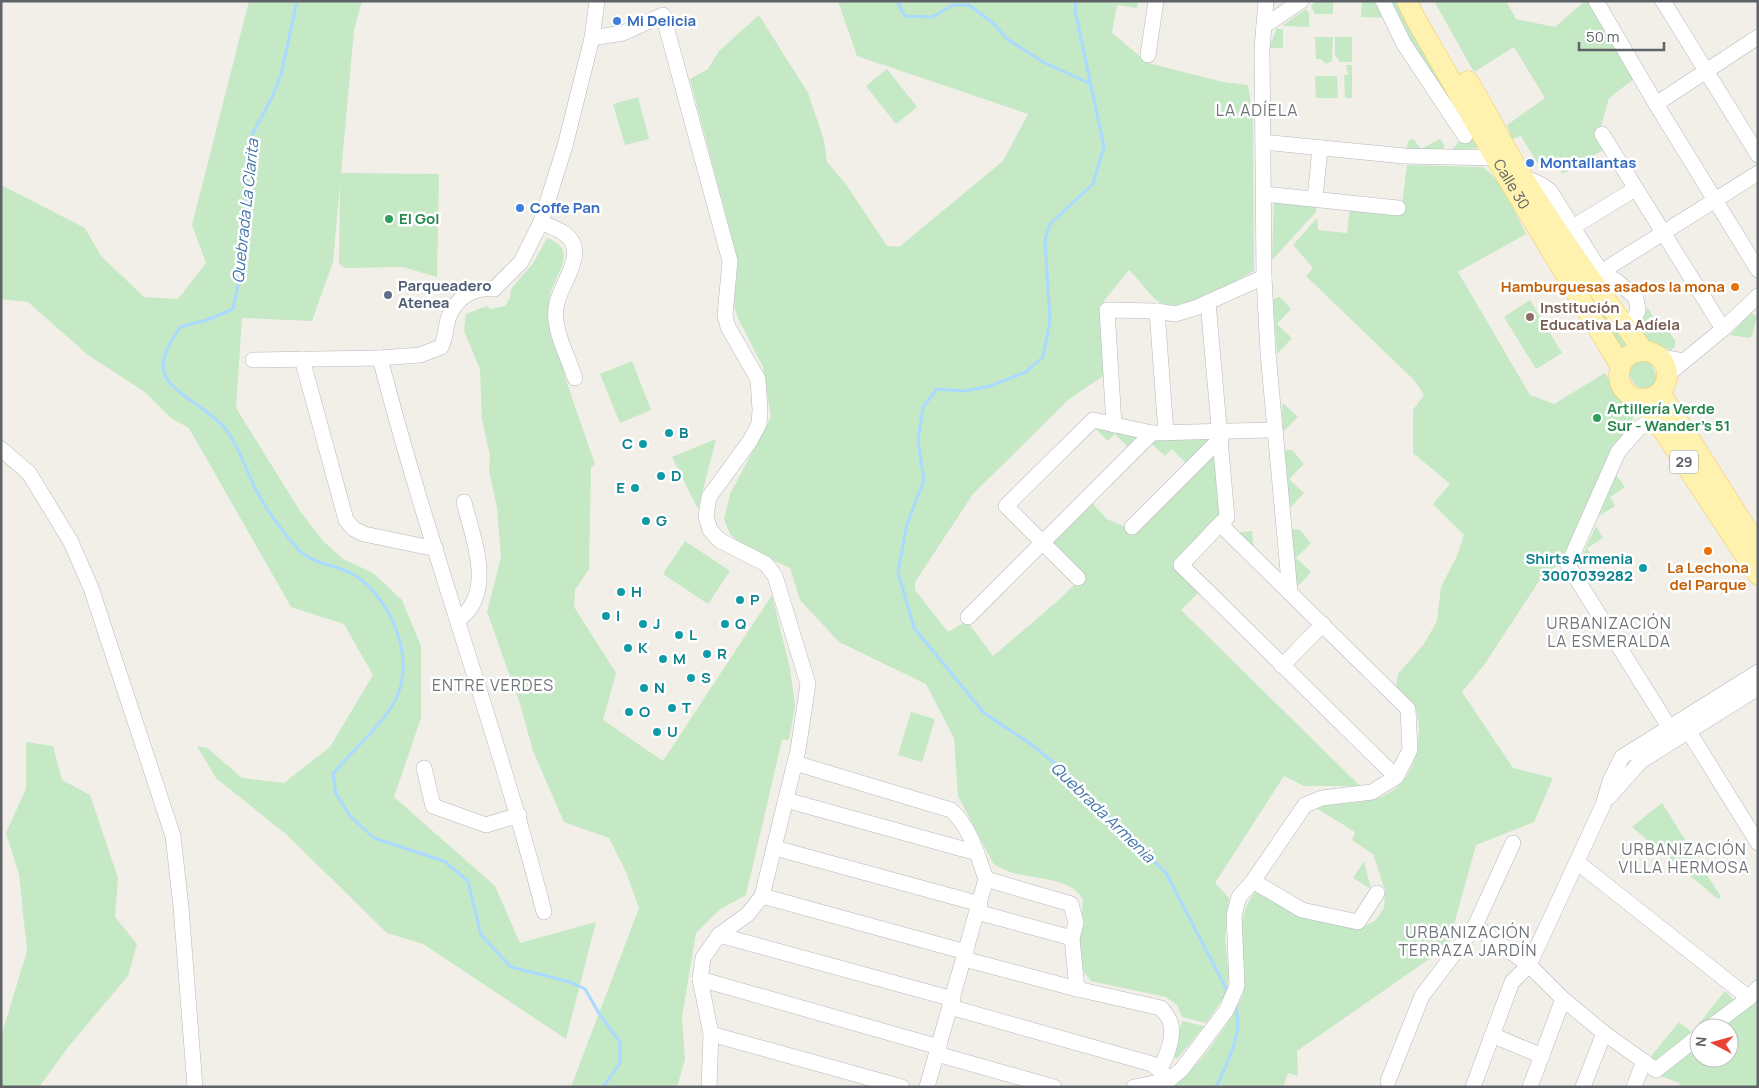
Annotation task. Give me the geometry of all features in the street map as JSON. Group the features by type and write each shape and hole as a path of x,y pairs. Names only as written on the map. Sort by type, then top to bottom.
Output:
{"main road":[{"name":"Calle 30","path":"1408,1 1415,18 1496,158 1620,365"},
{"name":"Calle 30","path":"1422,1 1522,176 1651,368"},
{"path":"1633,352 1651,368 1633,398 1620,384 1618,375 1620,365 1625,357 1633,352"},
{"name":"29","path":"1651,368 1654,418 1715,507 1758,575"},
{"name":"29","path":"1651,368 1758,547"}],"street":[{"path":"253,360 380,358 420,355 441,347 446,336 449,317 465,297 475,289 494,289 521,262 541,222 558,174 592,38 597,1"},
{"path":"1148,55 1156,1"},
{"path":"1266,1 1262,49 1264,277 1275,430 1290,593"},
{"path":"1264,26 1301,1"},
{"path":"1383,1 1404,44 1465,136"},
{"path":"1596,1 1656,104 1758,270"},
{"path":"1663,1 1758,155"},
{"path":"592,38 624,33 663,15 730,262 725,314 728,326 758,379 759,424 709,497 706,516 710,530 719,540 766,564 776,576 808,684 795,763 762,896 748,914 719,935 703,958 700,980 711,1034 710,1086"},
{"path":"1656,104 1758,37"},
{"path":"1602,134 1662,234 1723,329"},
{"path":"1263,142 1404,156 1496,158"},
{"path":"1315,199 1320,148"},
{"path":"1601,272 1758,173"},
{"path":"1522,176 1542,185 1550,191 1601,272 1618,282 1636,298 1638,311 1632,322 1651,368 1684,361 1723,329 1758,296"},
{"path":"1573,227 1635,189"},
{"path":"1264,194 1398,208"},
{"path":"541,222 563,232 570,240 576,254 574,265 559,294 556,309 559,331 574,378"},
{"path":"1114,426 1107,310 1157,311 1174,314 1208,302 1264,277"},
{"path":"1208,302 1227,518 1180,565 1396,777"},
{"path":"968,616 1159,433 1157,311"},
{"path":"380,358 407,457 519,815 544,912"},
{"path":"302,359 346,520 354,529 364,534 436,549"},
{"path":"1654,418 1638,429 1618,452 1568,564 1669,727"},
{"path":"1078,578 1006,506 1093,420 1114,426 1159,433 1220,435 1275,430"},
{"path":"1132,527 1220,435"},
{"path":"1,449 29,473 71,542 78,557 91,588 173,836 181,907 195,1087"},
{"path":"458,620 470,612 475,603 479,588 479,562 464,502"},
{"path":"1134,1087 1182,1069 1226,1011 1237,986 1234,915 1239,897 1253,881 1305,805 1322,798 1372,792 1396,777 1410,750 1408,709 1220,524"},
{"path":"1282,666 1323,624"},
{"path":"1473,1087 1512,982 1529,965 1603,805 1610,782 1622,757 1758,672"},
{"path":"1603,805 1641,761 1758,688"},
{"path":"1688,732 1758,843"},
{"path":"795,763 951,810 959,817 977,853 986,879 927,1087"},
{"path":"424,768 433,806 486,825 519,815"},
{"path":"786,800 977,853"},
{"path":"1388,1080 1422,996 1475,926 1513,843"},
{"path":"775,848 1072,938"},
{"path":"1577,862 1754,993 1722,1018"},
{"path":"986,879 1071,904 1076,923 1072,938 1074,974 1077,989"},
{"path":"1253,881 1302,910 1358,922 1377,893"},
{"path":"762,896 1077,989 1161,1008 1168,1016 1172,1026 1164,1075"},
{"path":"1475,926 1529,965 1563,999 1604,1033 1656,1070 1689,1044"},
{"path":"719,935 1152,1064 1164,1075"},
{"path":"700,980 938,1050 1054,1087"},
{"path":"1530,1087 1563,999"},
{"path":"1583,1087 1604,1033"},
{"path":"711,1034 902,1087"},
{"path":"1492,1035 1542,1056"},
{"path":"1634,1087 1644,1061"}],"green space":[{"path":"249,1 362,1 354,30 341,173 439,174 437,277 403,267 345,268 339,264 340,184 333,262 312,321 242,318 236,408 300,511 323,541 343,559 373,573 402,600 421,646 421,718 394,797 495,886 520,943 596,922 566,1039 423,944 387,933 287,835 216,778 197,746 207,748 242,778 284,783 330,747 373,675 344,624 291,607 189,428 171,418 145,392 88,355 28,302 1,299 1,185 85,228 101,256 144,297 178,299 206,263 192,225"},
{"path":"838,1 1138,1 1137,8 1117,5 1112,33 1148,63 1223,82 1248,85 1253,115 1254,271 1208,295 1181,304 1170,305 1157,300 1129,270 1099,307 1106,374 1068,400 973,494 915,582 915,590 948,632 967,621 993,656 1059,600 1076,583 1049,544 1090,501 1107,519 1134,531 1216,449 1220,520 1175,567 1200,591 1181,610 1360,786 1304,786 1284,776 1215,883 1229,898 1225,939 1229,975 1227,993 1206,1023 1182,1017 1177,1005 1166,997 1091,981 1077,963 1083,899 1076,891 1066,885 1015,873 993,863 958,796 954,738 926,684 839,642 800,600 790,568 746,548 730,534 724,519 730,494 771,417 763,367 738,318 734,306 738,261 690,79 708,69 719,51 759,15 808,93 824,140 827,162 845,183 887,246 899,247 1003,161 1028,114 857,56"},
{"path":"1317,1 1333,1 1333,14 1315,14 1311,6"},
{"path":"1362,1 1380,1 1389,18 1361,17"},
{"path":"1389,1 1399,1 1478,148 1451,150 1460,141"},
{"path":"1434,1 1506,1 1516,19 1555,27 1585,1 1593,1 1635,78 1609,98 1598,137 1603,150 1562,174 1559,160 1538,164 1521,136 1512,139 1507,125 1545,98 1514,47 1474,72"},
{"path":"1306,9 1309,14 1309,27 1282,26"},
{"path":"1277,28 1283,30 1283,48 1269,48"},
{"path":"1315,37 1333,37 1332,61 1326,64 1321,59 1316,59"},
{"path":"1335,37 1352,37 1352,62 1340,62 1335,55"},
{"path":"1346,65 1352,65 1352,98 1345,98 1344,75 1348,75"},
{"path":"887,69 917,107 896,124 866,86"},
{"path":"1315,76 1337,76 1338,98 1316,98"},
{"path":"638,97 649,139 625,145 613,104"},
{"path":"1413,139 1421,149 1440,139 1445,146 1441,151 1410,150 1407,148 1408,141"},
{"path":"1407,165 1482,167 1495,178 1513,207 1526,234 1458,272 1530,395 1554,404 1605,373 1619,397 1635,414 1631,424 1611,450 1560,564 1543,575 1484,665 1462,692 1513,768 1553,778 1534,822 1476,845 1448,946 1297,1051 1298,1076 1288,1073 1283,1087 1171,1087 1190,1071 1214,1043 1241,999 1245,976 1242,939 1243,916 1255,892 1299,913 1358,929 1375,921 1384,908 1385,890 1373,854 1352,840 1355,832 1313,806 1371,800 1389,793 1405,779 1415,758 1419,725 1414,707 1396,687 1398,674 1424,644 1437,621 1441,587 1457,556 1464,535 1433,504 1450,484 1413,453 1413,410 1424,395 1415,381 1306,276 1313,268 1293,245 1317,218 1318,230 1347,233 1350,206 1401,212"},
{"path":"1274,202 1317,206 1316,212 1272,260"},
{"path":"547,238 558,244 563,251 564,259 550,296 549,306 552,326 568,386 595,464 591,468 589,569 575,590 574,607 616,673 603,720 663,761 772,595 790,669 795,706 789,740 782,740 746,895 719,910 696,933 682,1017 685,1059 677,1087 571,1087 639,908 626,872 609,838 564,822 533,751 520,704 487,612 501,557 497,507 489,471 490,456 482,419 480,369 464,331 466,314 487,306 491,309 505,306 510,298 511,289 534,262"},
{"path":"1280,297 1291,309 1277,324 1292,338 1277,354 1273,300"},
{"path":"1592,297 1627,344 1617,353"},
{"path":"1530,300 1562,353 1536,369 1504,317"},
{"path":"1648,308 1659,327 1664,324 1675,341 1675,347 1671,350 1650,343 1641,333 1638,324 1639,320"},
{"path":"1751,313 1757,316 1752,336 1749,338 1730,335"},
{"path":"1635,357 1650,364 1655,372 1656,389 1650,393 1636,385 1630,377 1629,361"},
{"path":"632,361 651,410 620,423 600,374"},
{"path":"1283,403 1298,417 1283,432 1282,406"},
{"path":"1093,426 1144,435 1130,449 1115,434 1108,441"},
{"path":"1155,436 1213,436 1187,464 1172,449 1165,456 1150,442"},
{"path":"716,439 698,509 672,457"},
{"path":"1285,450 1292,450 1304,464 1289,479 1304,493 1289,509"},
{"path":"1616,475 1625,487 1610,497 1615,506 1599,516"},
{"path":"1596,526 1603,538 1587,548 1593,557 1577,567"},
{"path":"1291,529 1300,530 1311,543 1296,558 1311,572 1296,588"},
{"path":"1252,531 1254,552 1231,533"},
{"path":"685,541 730,571 708,604 663,574"},
{"path":"911,712 935,719 922,762 898,755"},
{"path":"26,742 53,746 62,780 90,795 118,878 115,917 137,944 128,976 69,1046 39,1087 1,1087 1,1037 27,951 19,874 6,833 26,789"},
{"path":"1662,803 1721,897 1718,899 1632,827"},
{"path":"1364,861 1371,889 1353,878"},
{"path":"1725,991 1735,1001 1713,1018 1703,1018"},
{"path":"1758,998 1758,1087 1679,1087 1680,1083 1654,1074 1689,1048 1689,1068 1739,1068 1739,1018 1730,1018"},
{"path":"1182,1021 1204,1026 1177,1059 1173,1056"},
{"path":"1679,1022 1689,1030 1689,1038 1656,1067 1651,1064 1652,1055"}],"waterway":[{"name":"Quebrada La Clarita","path":"297,1 281,75 252,135 247,171 244,255 233,309 207,320 180,327 165,355 165,375 175,388 224,427 238,449 264,504 280,528 298,549 310,558 353,574 367,585 380,599 398,634 402,652 403,671 400,689 386,715 333,774 336,794 350,816 374,838 444,861 468,881 481,935 511,967 570,982 585,989 600,1015 620,1042 620,1063 603,1087"},
{"path":"897,1 905,16 932,17 953,5 969,5 993,23 1007,39 1043,62 1091,84"},
{"name":"Quebrada Armenia","path":"1076,1 1075,10 1104,147 1093,184 1050,224 1045,240 1050,321 1043,357 1026,372 990,386 965,391 937,389 923,407 918,441 924,480 907,524 898,572 914,628 984,713 1028,742 1068,774 1166,873 1229,994"},
{"name":"Quebrada Armenia","path":"1216,1087 1234,1046 1238,1024 1234,1004"}],"place":[{"name":"Mi Delicia","path":"617,21"},
{"name":"Montallantas","path":"1530,163"},
{"name":"Coffe Pan","path":"520,208"},
{"name":"El Gol","path":"389,219"},
{"name":"Hamburguesas asados la mona","path":"1735,287"},
{"name":"Parqueadero Atenea","path":"388,295"},
{"name":"Institución Educativa La Adíela","path":"1530,317"},
{"name":"Artillería Verde Sur - Wander's 51","path":"1597,418"},
{"name":"B","path":"669,433"},
{"name":"C","path":"643,444"},
{"name":"D","path":"661,476"},
{"name":"E","path":"635,488"},
{"name":"G","path":"646,521"},
{"name":"La Lechona del Parque","path":"1708,551"},
{"name":"Shirts Armenia 3007039282","path":"1643,568"},
{"name":"H","path":"621,592"},
{"name":"P","path":"740,600"},
{"name":"I","path":"606,616"},
{"name":"J","path":"643,624"},
{"name":"Q","path":"725,624"},
{"name":"L","path":"679,635"},
{"name":"K","path":"628,648"},
{"name":"R","path":"707,654"},
{"name":"M","path":"663,659"},
{"name":"S","path":"691,678"},
{"name":"N","path":"644,688"},
{"name":"T","path":"672,708"},
{"name":"O","path":"629,712"},
{"name":"U","path":"657,732"}],"district":[{"name":"LA ADÍELA","path":"1257,110"},
{"name":"URBANIZACIÓN LA ESMERALDA","path":"1609,632"},
{"name":"ENTRE VERDES","path":"493,685"},
{"name":"URBANIZACIÓN VILLA HERMOSA","path":"1684,858"},
{"name":"URBANIZACIÓN TERRAZA JARDÍN","path":"1468,941"}]}
